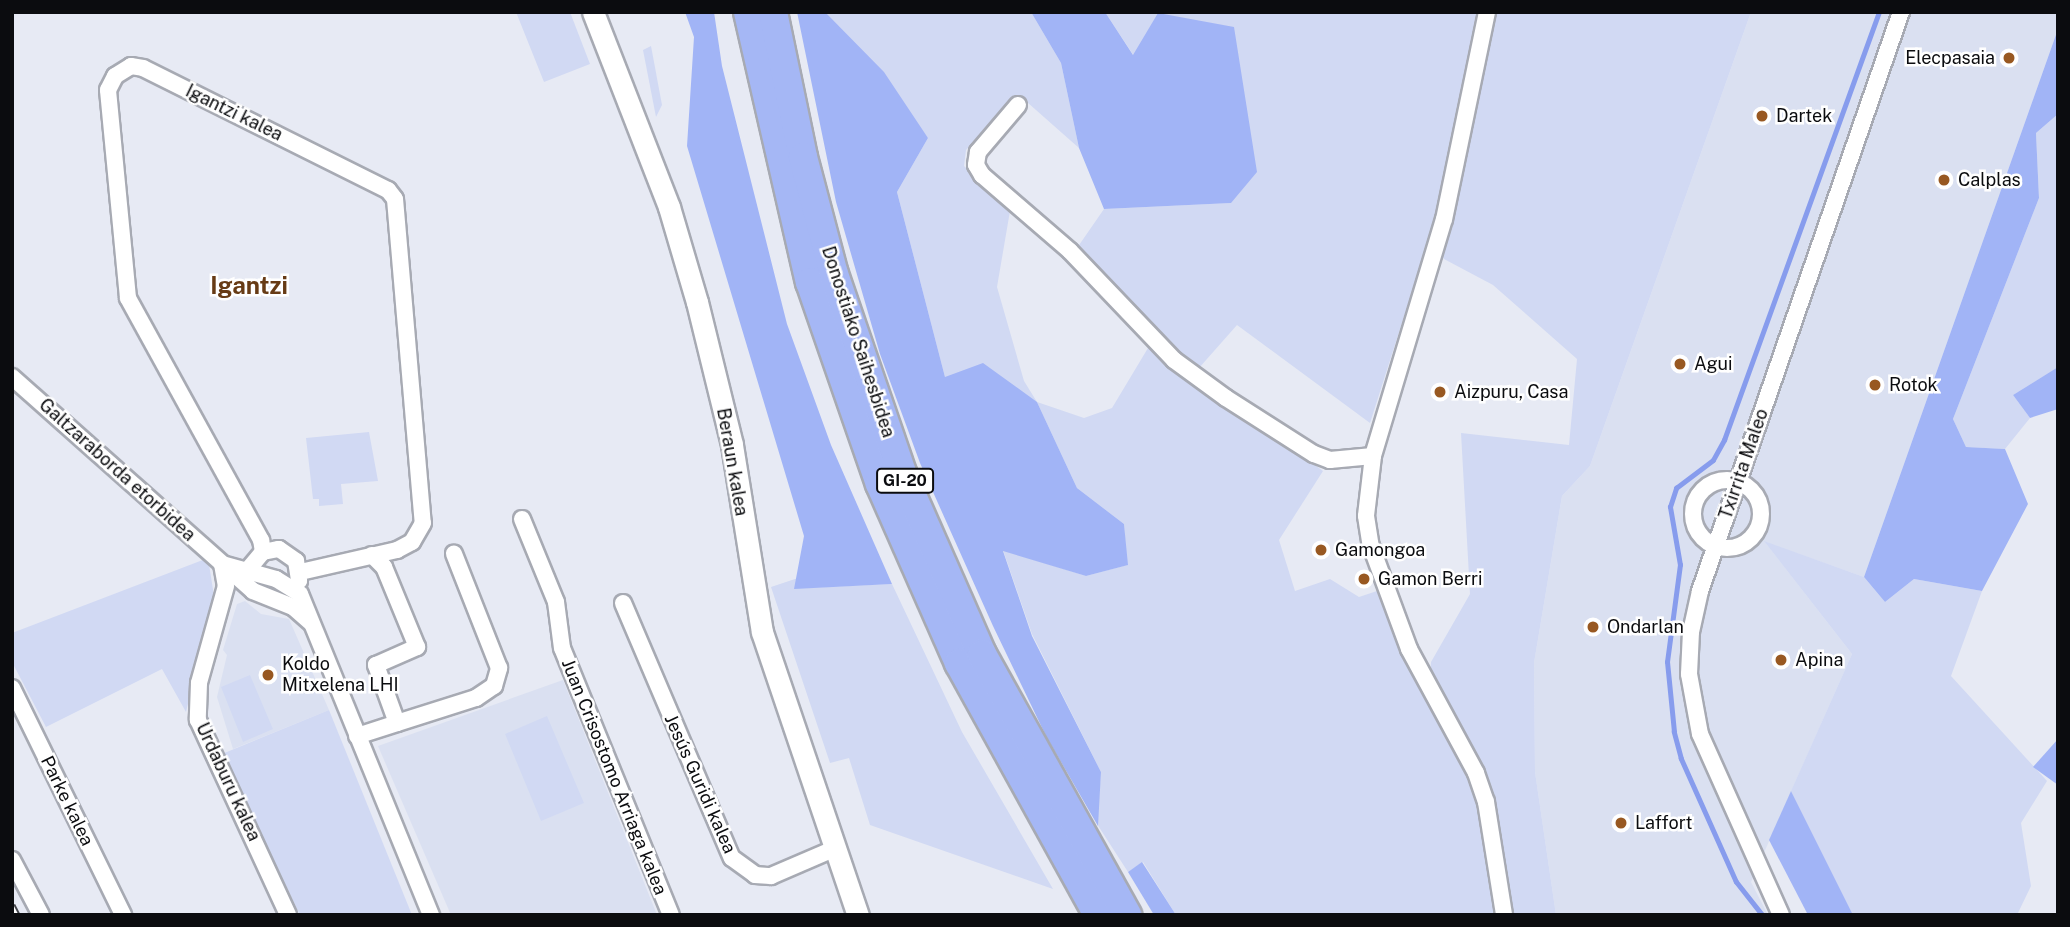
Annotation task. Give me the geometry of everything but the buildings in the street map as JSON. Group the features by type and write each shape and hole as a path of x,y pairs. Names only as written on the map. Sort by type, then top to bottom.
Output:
{"highway":[{"name":"Donostiako Saihesbidea","path":"748,12 810,282 880,484 959,663 1098,915"},
{"name":"Donostiako Saihesbidea","path":"773,12 803,157 834,274 903,475 982,654 1128,915"}],"street":[{"name":"Beraun kalea","path":"593,12 669,207 698,302 732,445 759,621 858,915"},
{"path":"1487,12 1444,219 1373,456 1366,516 1371,546 1409,649 1476,773 1486,802 1504,915"},
{"name":"Txirrita Maleo","path":"1781,915 1707,753 1692,698 1691,632 1716,546 1901,12"},
{"name":"Igantzi kalea","path":"263,552 261,540 128,298 108,90 115,76 131,66 143,68 388,190 395,199 424,512 412,542 372,555 300,572"},
{"path":"1018,106 978,152 976,165 982,174 1070,251 1174,360 1226,398 1314,454 1330,460 1373,456"},
{"name":"Galtzaraborda etorbidea","path":"12,377 222,564"},
{"path":"1716,481 1738,482 1754,493 1760,520 1744,543 1716,546 1698,532 1693,517 1695,502 1716,481"},
{"name":"Juan Crisostomo Arriaga kalea","path":"522,519 556,602 562,648 671,915"},
{"path":"237,579 263,552 285,552 296,561 300,572 294,588 272,601"},
{"path":"357,736 476,698 494,686 499,668 454,554"},
{"path":"372,555 384,567 417,647 376,664 397,723"},
{"name":"Urdaburu kalea","path":"222,564 237,579 199,683 198,720 288,915"},
{"path":"237,579 294,588 306,604 310,622 431,915"},
{"path":"237,579 272,601 293,607 310,622"},
{"name":"Jesús Guridi kalea","path":"623,603 732,858 755,875 771,876 836,848"},
{"name":"Parke kalea","path":"12,688 122,915"},
{"path":"12,860 41,915"}],"shaded area":[{"path":"516,12 570,12 590,64 544,82"},
{"path":"685,12 714,12 722,66 787,324 831,445 892,584 794,589 804,536 687,146 694,37"},
{"path":"797,12 825,12 884,72 928,138 897,192 945,377 983,363 1037,402 1077,488 1124,524 1128,565 1086,576 1003,551 1032,636 1101,772 1098,826 1046,736 920,463 880,354 836,202"},
{"path":"825,12 1031,12 1061,63 1079,148 1019,95 966,150 964,166 1010,211 997,287 1024,381 1037,402 945,377 897,192 928,138"},
{"path":"1031,12 1105,12 1133,55 1158,13 1234,27 1257,172 1231,203 1104,209 1079,148 1061,63"},
{"path":"1105,12 1751,12 1590,466 1562,496 1534,663 1535,772 1556,915 1508,915 1483,773 1430,682 1431,662 1470,594 1461,433 1569,445 1577,359 1493,285 1444,259 1430,235 1370,423 1237,325 1199,368 1164,342 1077,248 1104,209 1231,203"},
{"path":"1751,12 2058,12 2058,29 1864,577 1765,542 1852,654 1751,882 1768,915 1556,915 1535,772 1534,663 1562,496 1590,466"},
{"path":"2058,29 2058,114 2036,133 2039,198 1953,419 1966,447 2005,449 2028,504 1982,591 1914,579 1885,602 1864,577"},
{"path":"651,46 662,105 656,117 643,50"},
{"path":"2058,114 2058,367 2013,395 2030,418 2005,449 1966,447 1953,419 2039,198 2036,133"},
{"path":"1151,343 1323,471 1279,540 1295,591 1330,579 1359,597 1383,589 1468,772 1485,823 1500,915 1176,915 1143,862 1128,872 1097,824 1101,772 1032,634 1003,550 1086,576 1127,565 1124,524 1077,488 1037,402 1084,418 1112,408"},
{"path":"2058,367 2058,409 2030,418 2013,395"},
{"path":"369,432 378,481 341,484 343,504 319,506 319,499 313,499 306,438"},
{"path":"1764,541 1864,577 1885,602 1914,579 1982,591 1951,676 2047,781 2021,823 2031,886 2017,915 1853,915 1791,791 1852,654"},
{"path":"208,558 214,596 186,712 162,669 46,727 12,662 12,633"},
{"path":"801,577 805,588 892,584 962,732 1053,889 870,825 849,758 830,763 771,587"},
{"name":"Koldo Mitxelena LHI","path":"245,601 261,614 289,619 329,710 233,749 217,697 227,655 223,650 237,604"},
{"path":"250,675 273,729 243,742 221,687"},
{"path":"563,680 657,915 451,915 378,746"},
{"path":"329,710 412,915 300,915 222,754"},
{"path":"547,716 584,803 541,821 505,734"},
{"path":"2058,739 2058,785 2033,767"},
{"path":"1791,791 1853,915 1808,915 1769,840"},
{"path":"1142,862 1176,915 1154,915 1128,872"}],"waterway":[{"path":"1762,915 1736,882 1681,759 1674,732 1667,662 1680,565 1670,507 1676,488 1713,460 1724,440 1879,12"}],"railway":[{"path":"12,905 17,915"}],"place":[{"name":"Elecpasaia","path":"2009,58"},
{"name":"Dartek","path":"1762,116"},
{"name":"Calplas","path":"1944,180"},
{"name":"Agui","path":"1680,364"},
{"name":"Rotok","path":"1875,385"},
{"name":"Aizpuru, Casa","path":"1440,392"},
{"name":"Gamongoa","path":"1321,550"},
{"name":"Gamon Berri","path":"1364,579"},
{"name":"Ondarlan","path":"1593,627"},
{"name":"Apina","path":"1781,660"},
{"name":"Koldo Mitxelena LHI","path":"268,675"},
{"name":"Laffort","path":"1621,823"}],"district":[{"name":"Igantzi","path":"249,286"}]}
